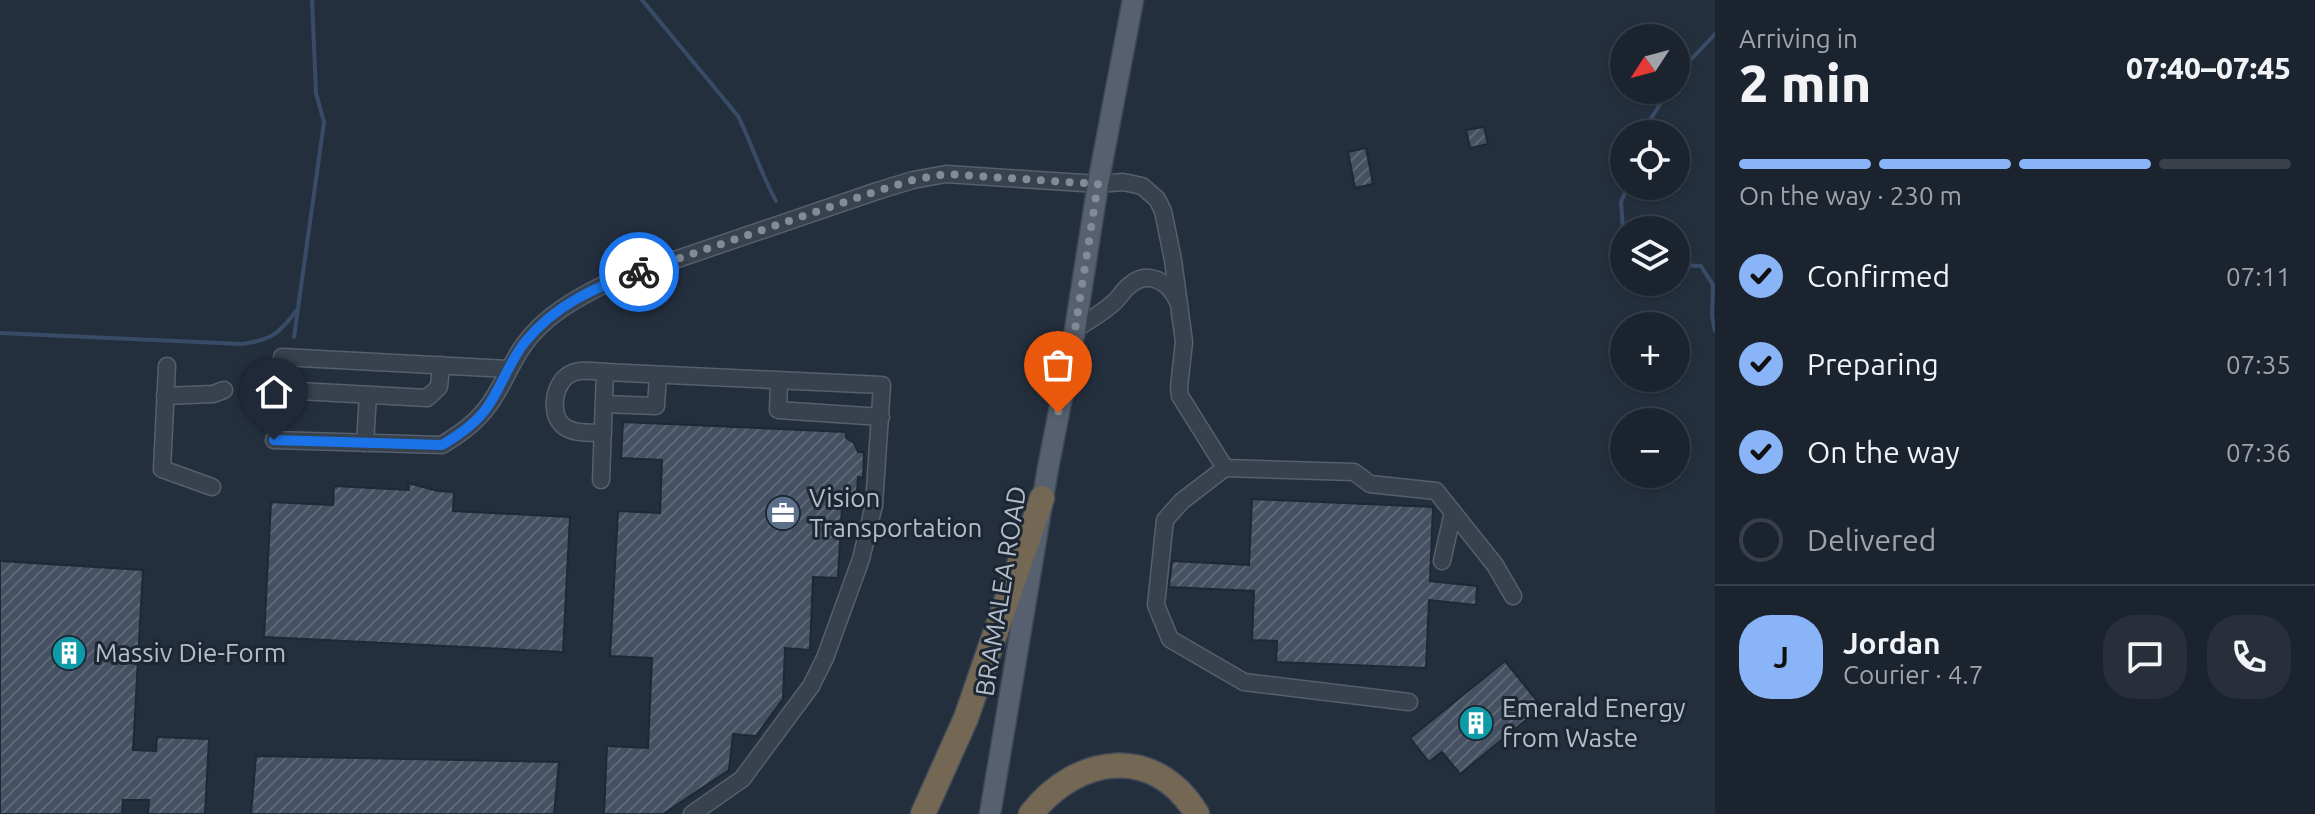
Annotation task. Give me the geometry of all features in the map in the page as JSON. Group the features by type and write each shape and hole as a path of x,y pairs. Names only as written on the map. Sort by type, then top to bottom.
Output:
{"highway":[{"path":"923,814 966,718 1042,498"},
{"path":"1031,814 1060,785 1089,769 1106,766 1143,768 1168,781 1183,794 1197,814"}],"main road":[{"name":"BRAMALEA ROAD","path":"990,814 1042,498 1133,0"}],"lane":[{"path":"274,440 442,445 461,433 487,408 524,343 565,304 607,283 889,187 946,174 1098,184 1123,182 1142,186 1157,199 1163,211 1184,342 1180,396 1225,468"},
{"path":"1075,330 1114,303 1139,279 1158,279 1166,283 1179,307"},
{"path":"441,365 439,387 427,398 281,390 282,357 441,365 508,369"},
{"path":"167,366 162,469 212,487"},
{"path":"603,433 569,430 560,424 555,414 555,400 559,384 567,375 584,371 882,385 874,505 861,559 825,658 811,686 742,779 692,814"},
{"path":"601,480 605,372"},
{"path":"604,404 656,406 658,375"},
{"path":"779,382 778,410 881,417"},
{"path":"165,396 213,394 224,390"},
{"path":"365,443 368,395"},
{"path":"1409,702 1244,682 1170,639 1156,605 1165,520 1182,501 1225,468 1354,472 1370,484 1436,491 1495,565 1513,596"},
{"path":"1442,561 1453,512"}],"building":[{"path":"1484,127 1488,144 1470,148 1466,130"},
{"path":"1366,148 1373,184 1355,188 1348,152"},
{"path":"623,422 846,432 846,438 854,443 858,452 864,452 863,478 858,477 856,507 842,506 838,578 813,577 810,650 785,648 783,699 756,736 733,734 729,770 663,814 604,814 607,746 648,748 652,658 610,656 618,511 660,513 662,460 621,458"},
{"path":"408,483 454,492 453,511 570,517 563,652 264,637 271,502 333,505 334,486 409,490"},
{"path":"1252,499 1433,507 1430,581 1477,586 1476,605 1429,600 1426,668 1276,662 1277,641 1252,640 1254,591 1169,587 1172,561 1249,565"},
{"name":"Massiv Die-Form","path":"0,561 143,570 133,750 156,751 157,737 209,739 205,814 148,814 149,800 123,800 122,814 0,814"},
{"name":"Emerald Energy from Waste","path":"1505,661 1542,707 1460,774 1442,752 1429,762 1410,738"},
{"path":"256,756 559,762 554,814 251,814"}],"waterway":[{"path":"294,337 324,122 316,93 312,0"},
{"path":"642,0 738,116 776,201"},
{"path":"1690,61 1715,34"},
{"path":"1650,120 1660,104"},
{"path":"1622,200 1622,216"},
{"path":"1690,266 1701,266 1713,285 1715,331"},
{"path":"0,333 242,344 274,335 296,311"}],"way so far":[{"path":"639,272 913,180 946,174 1098,184 1075,330 1058,413"}],"place":[{"name":"Vision Transportation","path":"783,513"},
{"name":"Massiv Die-Form","path":"69,653"},
{"name":"Emerald Energy from Waste","path":"1476,723"}],"route":[{"path":"274,440 442,445 461,433 487,408 524,343 541,325 565,304 607,283 639,272"}]}
